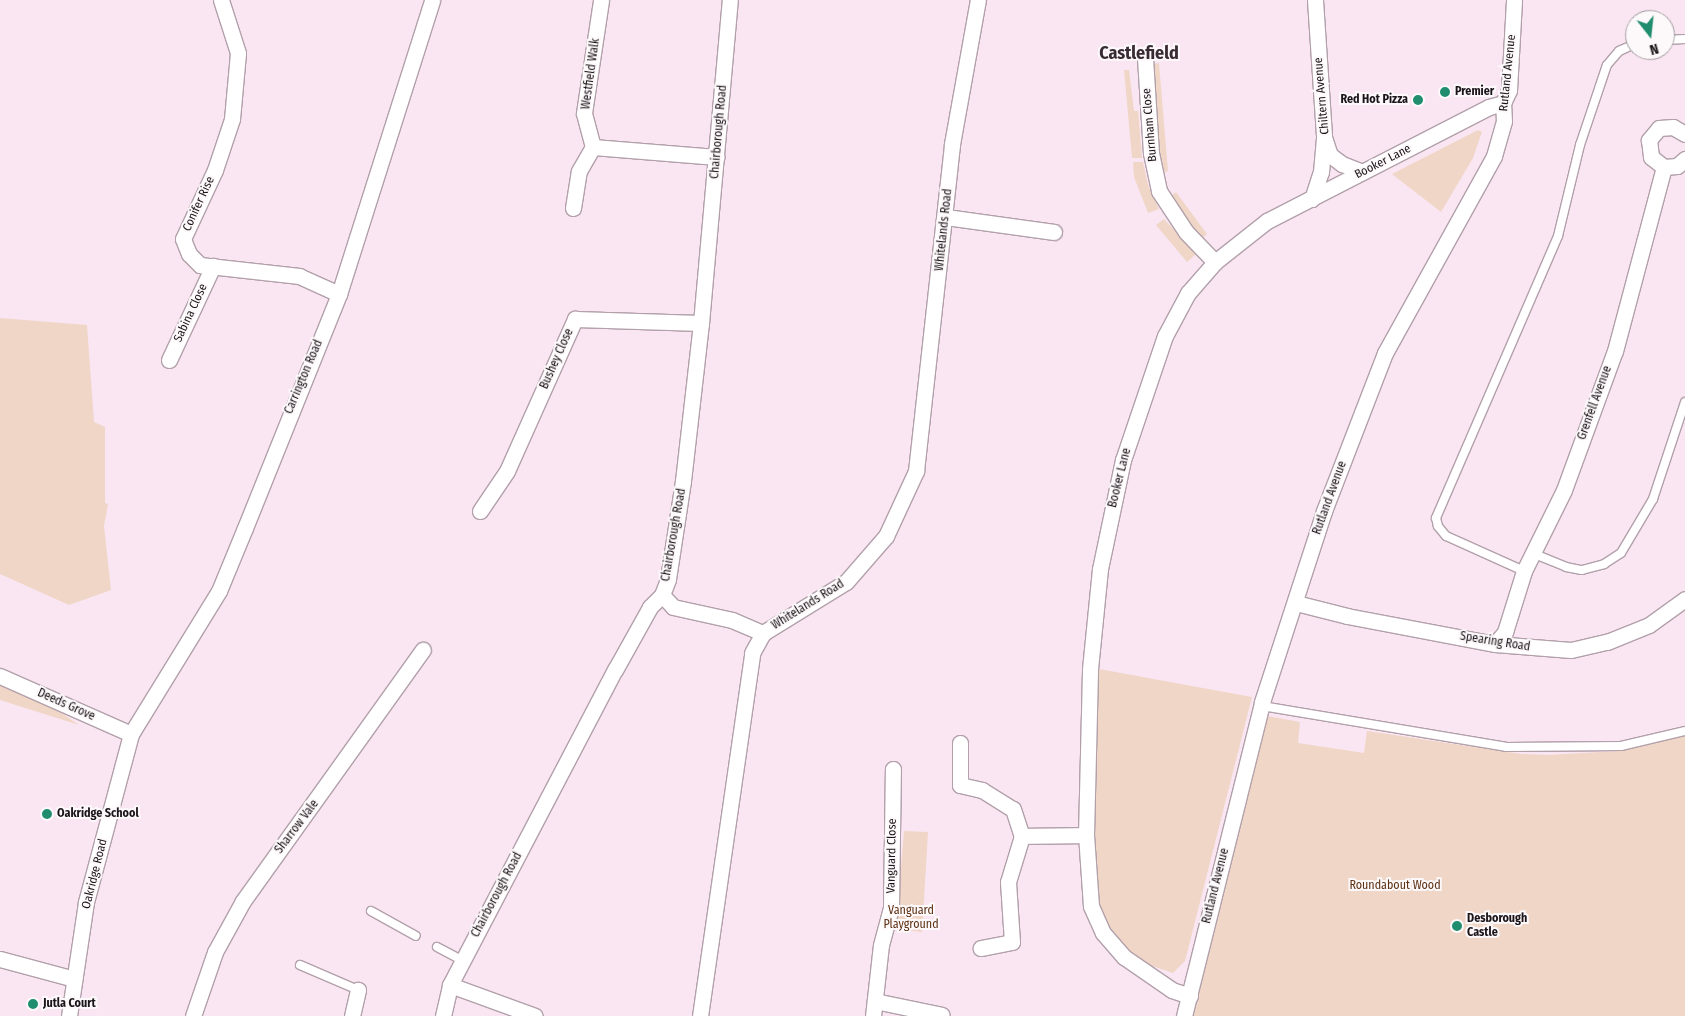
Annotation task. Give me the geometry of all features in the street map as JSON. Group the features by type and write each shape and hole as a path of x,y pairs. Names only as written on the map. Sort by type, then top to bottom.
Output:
{"street":[{"name":"Conifer Rise","path":"221,0 238,53 232,119 214,170 183,239 189,254 200,265 300,276 339,294"},
{"name":"Carrington Road","path":"131,734 218,591 339,294 432,0"},
{"name":"Westfield Walk","path":"593,148 584,113 601,0"},
{"name":"Chairborough Road","path":"443,1016 450,985 615,670 650,607 662,595 668,579 683,481 701,323 730,0"},
{"name":"Whitelands Road","path":"700,1016 752,654 762,633 781,624 846,582 886,536 916,471 946,217 952,144 978,0"},
{"name":"Chiltern Avenue","path":"1315,0 1324,136 1330,155 1342,164 1363,172"},
{"name":"Rutland Avenue","path":"1184,1016 1262,706 1289,614 1296,603 1324,511 1385,353 1494,156 1504,121 1503,103 1509,90 1514,0"},
{"name":"Burnham Close","path":"1145,58 1151,153 1159,191 1186,232 1216,262"},
{"name":"Booker Lane","path":"1190,996 1172,990 1124,957 1103,933 1091,906 1086,835 1092,642 1100,569 1123,460 1165,336 1188,293 1216,262 1267,221 1503,103"},
{"path":"1685,134 1673,126 1659,128 1649,140 1651,157 1664,167 1678,166 1685,159"},
{"path":"1312,199 1321,172 1324,136"},
{"path":"574,208 579,171 593,148 716,157"},
{"name":"Grenfell Avenue","path":"1494,644 1505,632 1524,570 1564,490 1615,351 1664,167"},
{"path":"946,217 1054,232"},
{"name":"Sabina Close","path":"169,360 213,266"},
{"name":"Bushey Close","path":"480,511 507,471 575,319 701,323"},
{"path":"662,595 673,607 732,620 762,633"},
{"name":"Spearing Road","path":"1296,603 1347,616 1494,644 1571,650 1649,625 1685,599"},
{"name":"Sharrow Vale","path":"192,1016 215,952 243,902 423,650"},
{"name":"Deeds Grove","path":"0,676 131,734"},
{"name":"Oakridge Road","path":"69,1016 86,902 131,734"},
{"path":"960,743 960,786 982,790 1013,809 1022,836 1008,882 1012,942 981,948"},
{"name":"Vanguard Close","path":"893,769 891,907 881,945 874,1008 942,1015"},
{"path":"1022,836 1086,835"},
{"path":"0,959 74,979"},
{"path":"450,985 535,1016"},
{"path":"352,1016 358,990"}],"lane":[{"path":"1524,570 1446,536 1440,531 1436,518 1558,236 1580,145 1607,65 1619,51 1625,48"},
{"path":"1532,553 1566,568 1582,570 1604,564 1621,553 1653,500 1666,467 1685,402"},
{"path":"1262,706 1506,747 1621,746 1685,731"},
{"path":"371,911 416,936"},
{"path":"437,947 463,962"},
{"path":"300,965 358,990"}],"green space":[{"path":"1159,63 1168,171 1159,175 1161,164 1153,64"},
{"path":"1124,70 1129,70 1134,111 1138,111 1142,158 1132,158"},
{"path":"1478,130 1482,132 1473,158 1441,212 1392,174"},
{"path":"1133,162 1143,162 1148,185 1159,209 1148,213 1134,177"},
{"path":"1176,192 1207,234 1198,242 1168,199"},
{"path":"1164,219 1196,254 1187,262 1156,225"},
{"path":"0,318 87,325 94,422 105,427 105,503 108,504 104,526 111,590 69,605 0,574"},
{"path":"1099,669 1252,697 1185,961 1173,973 1146,964 1110,936 1094,895 1091,697"},
{"path":"0,682 39,698 79,725 0,700"},
{"name":"Roundabout Wood","path":"1267,716 1300,722 1298,743 1364,753 1367,731 1521,754 1548,755 1619,751 1685,734 1685,1016 1189,1016"},
{"name":"Vanguard Playground","path":"904,831 928,832 922,932 896,929"}],"place":[{"name":"Premier","path":"1445,92"},
{"name":"Red Hot Pizza","path":"1418,100"},
{"name":"Oakridge School","path":"47,814"},
{"name":"Desborough Castle","path":"1457,926"},
{"name":"Jutla Court","path":"33,1004"}],"district":[{"name":"Castlefield","path":"1139,53"}]}
